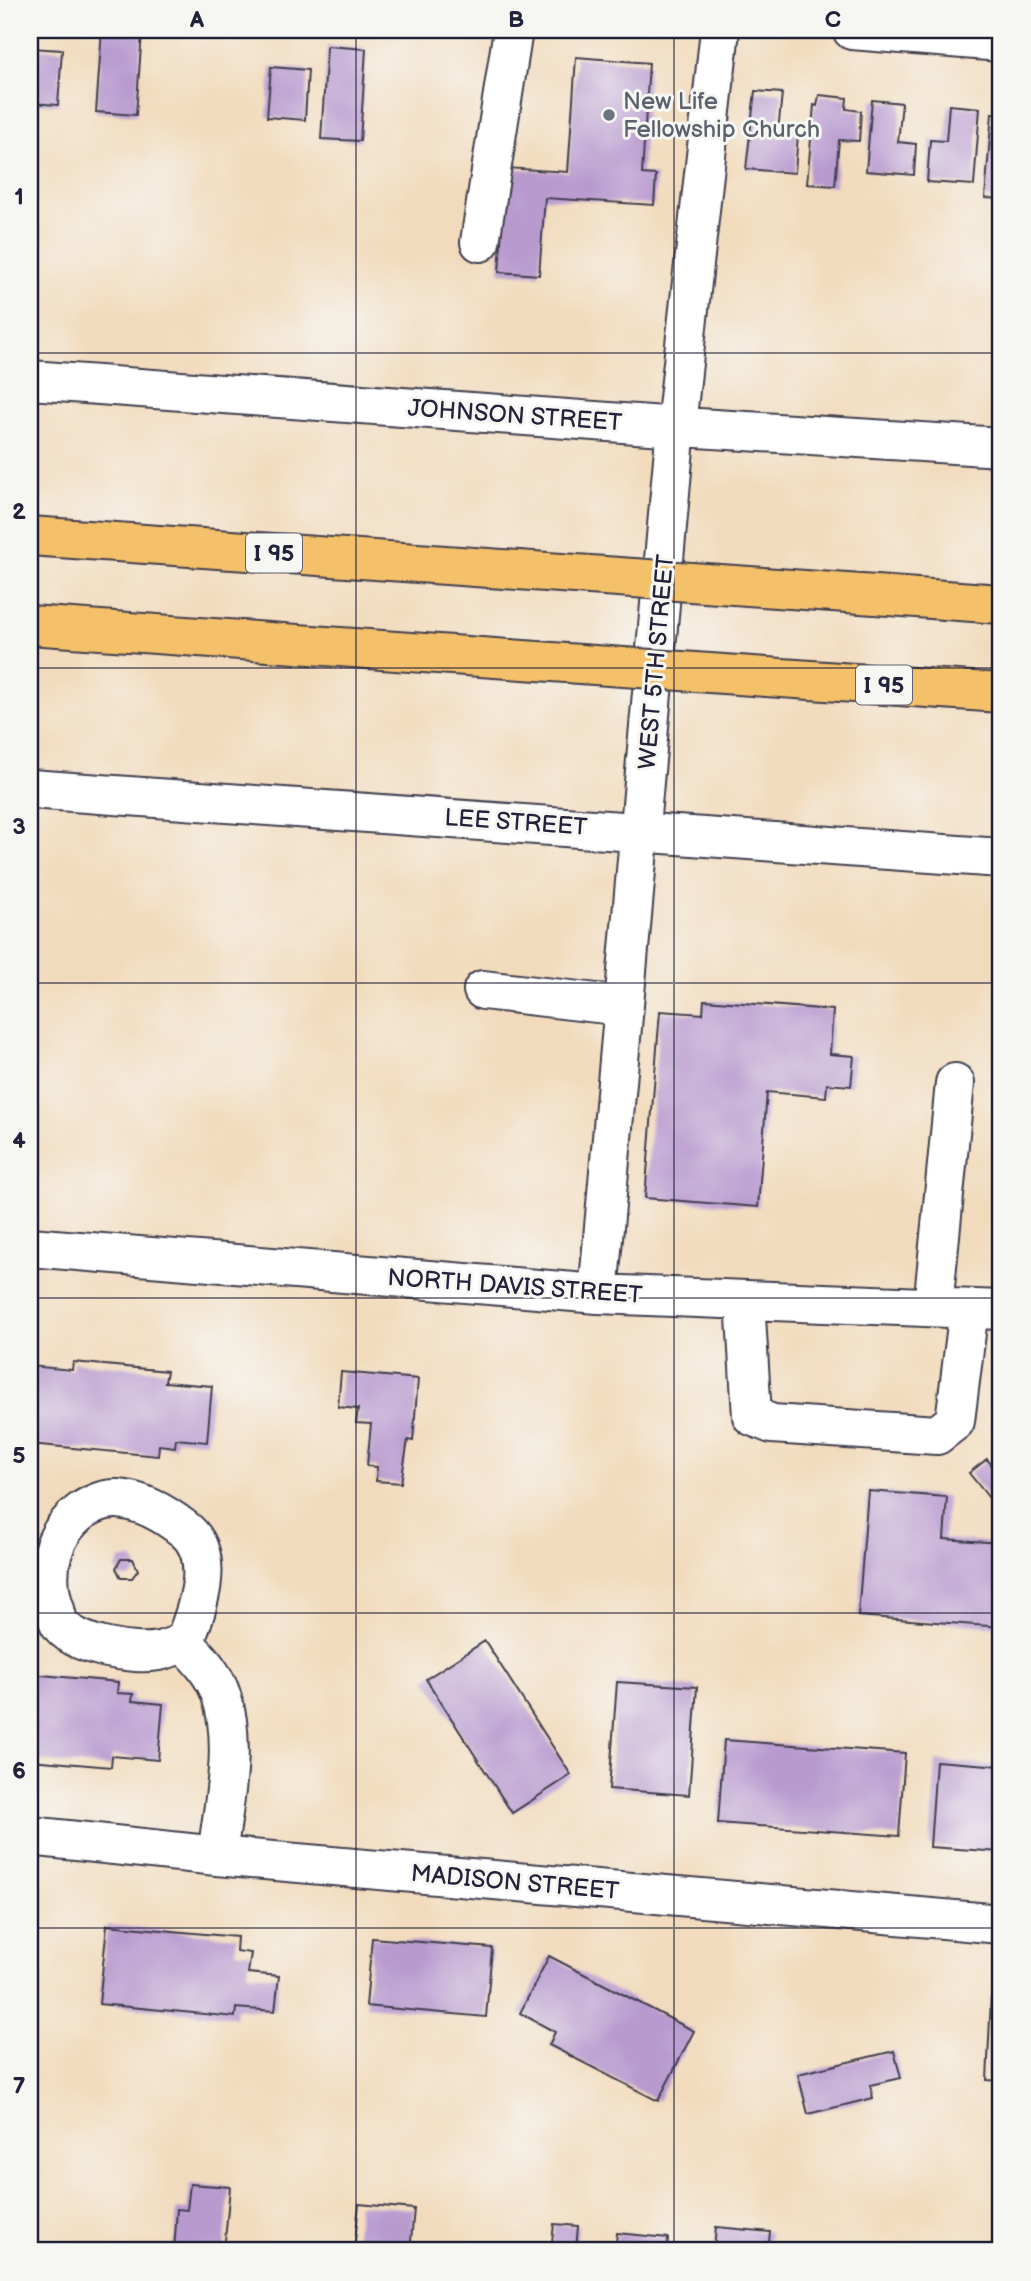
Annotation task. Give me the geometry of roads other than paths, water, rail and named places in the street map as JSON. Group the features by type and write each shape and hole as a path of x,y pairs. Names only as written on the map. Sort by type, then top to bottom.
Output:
{"highway":[{"name":"I 95","path":"30,536 1001,604"},
{"name":"I 95","path":"30,625 1001,693"}],"street":[{"path":"480,242 513,30"},
{"name":"WEST 5TH STREET","path":"598,1294 676,426 720,30"},
{"path":"852,30 1001,42"},
{"name":"JOHNSON STREET","path":"30,380 1001,447"},
{"name":"LEE STREET","path":"30,789 1001,858"},
{"path":"483,990 623,1006"},
{"path":"745,1300 752,1416 772,1424 937,1435 955,1421 968,1309 955,1083"},
{"name":"NORTH DAVIS STREET","path":"30,1247 598,1294 968,1309"},
{"path":"115,1498 164,1513 188,1532 202,1557 201,1589 195,1616 184,1643 157,1651 123,1651 87,1643 61,1625 48,1592 49,1564 55,1542 70,1519 92,1504 115,1498"},
{"path":"184,1643 211,1674 221,1694 228,1724 227,1769 217,1856"},
{"name":"MADISON STREET","path":"30,1836 217,1856 1001,1924"}],"place":[{"name":"New Life Fellowship Church","path":"609,115"}]}
